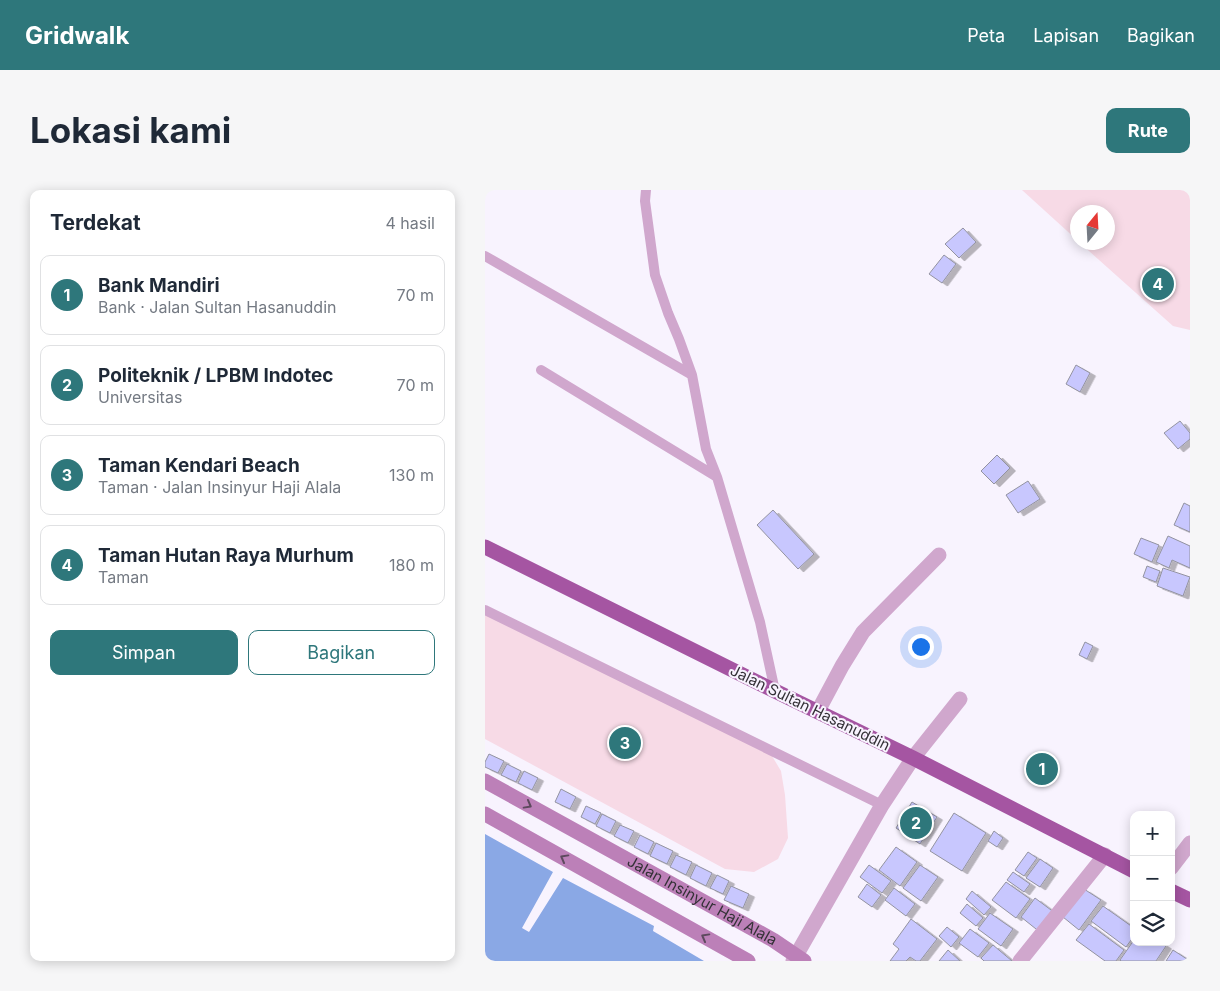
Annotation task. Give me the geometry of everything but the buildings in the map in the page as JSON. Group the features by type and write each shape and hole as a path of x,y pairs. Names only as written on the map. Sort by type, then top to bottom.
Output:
{"highway":[{"name":"Jalan Sultan Hasanuddin","path":"485,547 913,758 1130,869"},
{"path":"1175,893 1190,900"}],"main road":[{"name":"Jalan Insinyur Haji Alala","path":"485,781 773,940 798,959"},
{"name":"Jalan Insinyur Haji Alala","path":"485,814 748,961"}],"street":[{"path":"818,711 863,632 939,555"},
{"name":"Jalan Insinyur Haji Alala","path":"798,959 883,806 913,758 960,699"},
{"path":"1175,863 1190,843"},
{"path":"1020,961 1105,855"}],"lane":[{"path":"646,190 645,201 655,275 692,375 706,448 717,477 760,622 775,691"},
{"path":"485,256 692,375"},
{"path":"541,370 717,477"},
{"path":"485,610 883,806"}],"shaded area":[{"path":"1022,190 1190,190 1190,330 1173,326 1088,250 1115,250 1115,205 1070,205 1070,234"},
{"path":"485,612 766,746 781,771 785,795 788,838 778,859 754,872 725,869 485,739"}],"water":[{"path":"485,834 553,872 522,928 529,932 563,878 654,926 653,931 704,961 485,961"}],"place":[{"name":"Taman Hutan Raya Murhum","path":"1158,284"},
{"name":"Taman Kendari Beach","path":"625,743"},
{"name":"Bank Mandiri","path":"1042,769"},
{"name":"Politeknik / LPBM Indotec","path":"916,823"}]}
